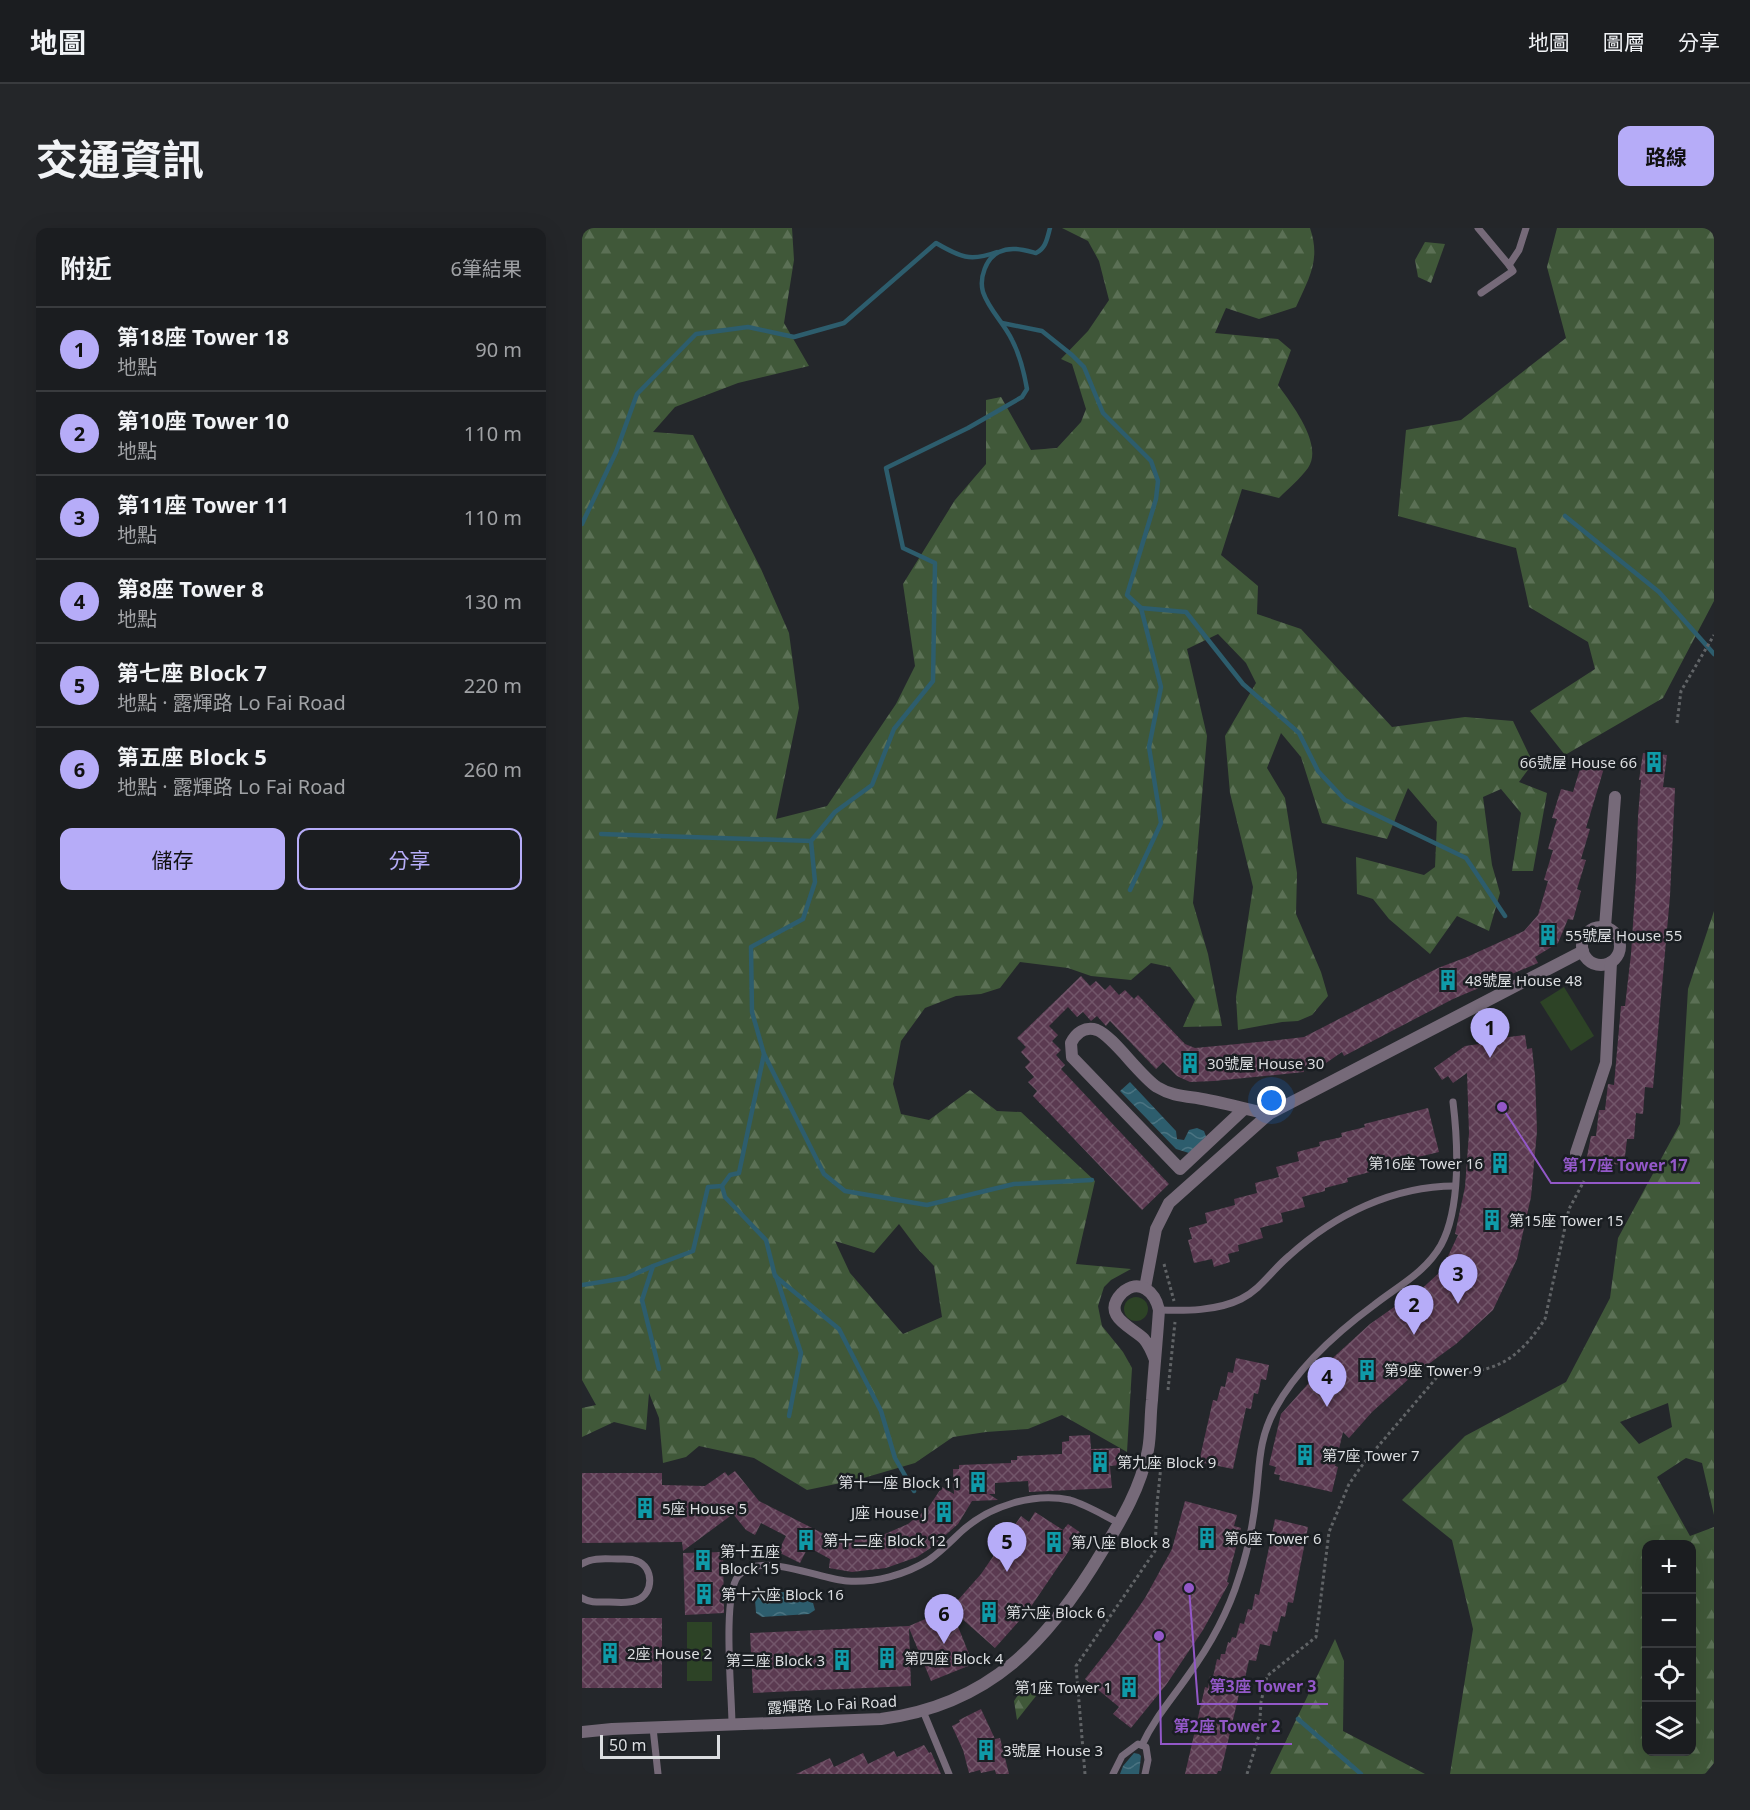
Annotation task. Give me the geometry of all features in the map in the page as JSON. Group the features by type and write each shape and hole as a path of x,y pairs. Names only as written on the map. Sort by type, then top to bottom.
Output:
{"street":[{"path":"1605,927 1615,797"},
{"path":"1576,1153 1606,1063 1611,962 1619,952 1619,939 1611,929 1605,927 1592,929 1584,938 1583,951 1589,961 1594,964 1611,962"},
{"path":"1146,1288 1156,1229 1169,1203 1269,1114 1583,951"},
{"path":"1244,1109 1180,1169 1072,1057 1071,1043 1079,1032 1086,1029 1100,1031 1148,1080 1159,1088 1183,1097 1244,1109 1269,1114"},
{"path":"1155,1360 1148,1344 1136,1332 1122,1324 1116,1312 1118,1300 1126,1290 1132,1287 1146,1288 1154,1295 1159,1310"},
{"name":"露輝路 Lo Fai Road","path":"582,1732 881,1719 923,1711 968,1694 988,1682 1026,1653 1070,1600 1096,1562 1137,1488 1148,1449 1159,1310"}],"lane":[{"path":"1478,228 1513,271 1481,293"},
{"path":"1509,265 1519,250 1526,228"},
{"path":"1142,1745 1158,1714 1203,1654 1229,1604 1239,1577 1253,1521 1260,1452 1265,1432 1278,1403 1296,1378 1337,1335 1383,1298 1418,1274 1442,1243 1455,1186 1457,1154 1453,1102"},
{"path":"1159,1310 1203,1308 1228,1304 1240,1299 1262,1284 1304,1243 1343,1216 1386,1197 1431,1186 1455,1186"},
{"path":"732,1725 729,1642 731,1594 738,1576 745,1570 762,1564 847,1581 890,1577 917,1567 930,1559 984,1515 1009,1504 1023,1501 1067,1500 1119,1523"},
{"path":"582,1564 594,1559 637,1561 644,1565 650,1580 644,1596 637,1600 594,1602 582,1598"},
{"path":"923,1711 949,1774"},
{"path":"653,1728 658,1774"},
{"path":"1113,1774 1117,1763 1127,1750 1138,1744 1148,1752 1145,1774"}],"path":[{"path":"1677,723 1681,691 1714,635"},
{"path":"1247,1774 1259,1735 1261,1702 1267,1676 1316,1637 1329,1532 1349,1484 1363,1464 1438,1376 1478,1372 1502,1363 1523,1348 1534,1335 1545,1319 1569,1209 1584,1181"}],"green space":[{"path":"582,228 792,228 794,260 784,323 809,366 738,383 675,407 653,432 693,435 761,569 789,633 799,708 776,819 827,806 896,704 915,666 903,584 955,500 986,464 986,400 1001,397 1031,450 1057,448 1081,422 1086,409 1072,364 1061,359 1088,331 1109,300 1099,261 1088,241 1062,228 1310,228 1314,259 1309,278 1296,307 1259,319 1226,308 1215,333 1278,339 1291,350 1278,385 1304,425 1312,448 1312,459 1308,468 1279,498 1242,489 1221,555 1258,586 1257,614 1301,629 1392,727 1465,717 1513,721 1533,763 1519,782 1547,793 1533,871 1512,871 1521,813 1501,789 1483,797 1492,865 1500,893 1489,931 1457,916 1430,954 1389,919 1373,899 1357,894 1356,857 1424,875 1435,867 1437,822 1408,788 1387,839 1322,823 1301,757 1281,733 1267,768 1285,798 1297,873 1296,914 1321,972 1328,996 1312,1015 1298,1021 1238,1030 1236,997 1253,887 1230,793 1225,736 1256,683 1246,663 1218,634 1187,649 1207,736 1193,903 1208,954 1222,1026 1183,1027 1195,1000 1170,967 1151,963 1131,980 1091,976 1068,968 1020,962 1000,988 981,994 956,996 925,1008 901,1041 893,1084 901,1114 929,1120 970,1090 997,1111 1021,1112 1095,1181 1076,1264 1131,1269 1111,1280 1104,1287 1098,1306 1102,1326 1123,1352 1132,1368 1127,1452 1062,1415 1028,1429 953,1437 915,1463 860,1479 807,1490 754,1458 699,1446 686,1457 663,1463 659,1418 649,1393 646,1430 614,1422 582,1437 582,1408 596,1405 582,1380","holes":["899,1224 934,1266 942,1317 903,1334 850,1273 835,1241 874,1253"]},
{"path":"1557,228 1714,228 1714,601 1663,698 1565,755 1530,711 1595,669 1588,642 1529,607 1516,548 1398,516 1406,430 1461,420 1566,338 1547,267"},
{"path":"1425,242 1445,244 1431,283 1418,277 1415,260"},
{"path":"1714,911 1714,1515 1702,1463 1686,1458 1657,1477 1690,1536 1714,1527 1714,1763 1705,1774 1450,1774 1473,1629 1452,1540 1402,1500 1465,1436 1566,1382 1610,1298 1618,1238 1680,1124 1688,989","holes":["1668,1403 1672,1427 1639,1444 1620,1422"]},
{"path":"1564,987 1594,1036 1571,1051 1540,1002"},
{"path":"1136,1297 1144,1301 1148,1309 1144,1317 1136,1321 1128,1317 1124,1309 1128,1301"},
{"path":"687,1622 712,1622 712,1681 687,1681"},
{"path":"1335,1639 1344,1661 1343,1731 1425,1774 1270,1774"},
{"path":"1022,1689 1036,1696 1017,1720 1014,1701"}],"water":[{"path":"1130,1082 1176,1131 1177,1139 1184,1140 1189,1130 1197,1128 1204,1131 1207,1139 1189,1153 1176,1149 1120,1091"},
{"path":"785,1592 813,1603 815,1610 809,1614 762,1617 756,1613 755,1600 759,1594"},
{"path":"1134,1753 1141,1756 1139,1774 1120,1774 1123,1766"}],"building":[{"path":"1643,753 1667,755 1663,787 1675,788 1670,896 1653,1088 1645,1087 1643,1114 1636,1113 1634,1139 1627,1139 1624,1165 1586,1162 1591,1136 1596,1136 1599,1110 1605,1110 1608,1084 1614,1085 1621,1006 1625,1006 1631,954 1641,780 1639,780"},
{"path":"1582,762 1604,768 1586,828 1590,829 1581,859 1586,860 1577,889 1581,891 1573,920 1568,919 1558,943 1535,957 1538,963 1453,999 1344,1056 1342,1052 1326,1063 1303,1067 1304,1072 1190,1082 1177,1076 1163,1062 1156,1069 1110,1021 1106,1026 1097,1016 1091,1021 1083,1012 1077,1017 1068,1007 1049,1026 1058,1035 1052,1041 1061,1050 1056,1055 1065,1065 1061,1069 1169,1184 1142,1210 1033,1096 1037,1091 1028,1082 1034,1077 1025,1067 1030,1062 1021,1052 1026,1047 1017,1038 1081,976 1090,986 1096,981 1105,990 1110,985 1119,995 1125,990 1134,999 1138,995 1185,1044 1195,1048 1269,1041 1304,1037 1438,968 1524,931 1538,915 1548,881 1544,880 1553,850 1548,849 1557,819 1552,818 1561,789 1573,792"},
{"path":"1525,1035 1527,1049 1532,1048 1535,1076 1537,1131 1531,1197 1517,1259 1493,1310 1456,1344 1412,1376 1372,1412 1349,1438 1343,1432 1332,1492 1279,1480 1280,1475 1274,1474 1276,1467 1269,1465 1281,1414 1324,1366 1370,1324 1414,1293 1415,1295 1441,1271 1458,1235 1455,1234 1465,1187 1469,1133 1467,1073 1453,1083 1448,1076 1442,1080 1434,1068 1465,1046 1494,1042 1493,1039"},
{"path":"1428,1108 1439,1152 1369,1169 1370,1172 1347,1178 1348,1182 1302,1197 1305,1207 1281,1213 1283,1222 1260,1228 1263,1238 1238,1245 1239,1251 1228,1254 1230,1262 1214,1267 1212,1259 1194,1263 1188,1240 1192,1239 1189,1228 1207,1223 1205,1213 1235,1205 1234,1199 1257,1193 1255,1183 1279,1177 1276,1167 1299,1161 1297,1152 1320,1146 1319,1142 1342,1137 1341,1133 1365,1127 1364,1124"},
{"path":"1236,1358 1269,1365 1266,1380 1261,1379 1258,1394 1254,1393 1251,1409 1246,1408 1233,1469 1199,1462 1213,1400 1217,1401 1221,1386 1225,1387 1228,1372 1233,1373"},
{"path":"1090,1435 1091,1449 1120,1448 1120,1465 1110,1466 1112,1488 1029,1492 1028,1481 995,1483 995,1494 989,1494 998,1500 972,1501 958,1524 932,1547 917,1557 886,1568 852,1572 829,1568 830,1559 808,1547 800,1563 778,1552 786,1536 761,1523 755,1535 746,1530 733,1514 683,1551 682,1542 582,1543 582,1473 662,1473 662,1485 705,1486 725,1472 728,1476 735,1471 759,1501 824,1534 860,1538 885,1534 908,1524 928,1508 942,1487 954,1494 953,1469 959,1469 959,1465 1011,1463 1011,1460 1017,1460 1017,1456 1062,1454 1062,1442 1069,1441 1069,1436"},
{"path":"1185,1501 1237,1515 1234,1526 1241,1528 1227,1582 1229,1583 1203,1630 1166,1685 1131,1728 1113,1714 1119,1707 1085,1679 1145,1598 1172,1549"},
{"path":"1035,1512 1063,1530 1068,1524 1081,1533 1028,1611 995,1648 951,1609 973,1664 931,1681 909,1628 911,1686 753,1693 750,1633 909,1626 951,1608 981,1574 1021,1516 1029,1522"},
{"path":"1275,1519 1308,1527 1293,1603 1288,1602 1285,1617 1281,1616 1277,1632 1273,1631 1270,1646 1260,1644 1256,1661 1249,1660 1221,1771 1217,1774 1185,1774 1205,1687 1208,1688 1210,1676 1213,1677 1217,1659 1220,1660 1221,1654 1225,1654 1232,1637 1236,1638 1240,1623 1244,1624 1248,1609 1252,1610 1255,1594 1259,1595"},
{"path":"723,1552 724,1613 685,1615 683,1553"},
{"path":"582,1618 662,1618 662,1688 582,1688"},
{"path":"981,1709 995,1739 1000,1738 1009,1774 996,1774 995,1770 969,1773 963,1750 952,1726"},
{"path":"924,1745 929,1753 931,1752 941,1774 796,1774 830,1758 834,1767 863,1753 868,1764 894,1751 897,1757"}],"waterway":[{"path":"914,1491 895,1458 881,1411 839,1329 775,1276 766,1240 725,1197 722,1186 730,1175 739,1173 764,1054 752,1012 751,947 803,919 815,882 811,841 835,812 872,785 894,729 933,681 935,563 903,548 886,468 968,428 1022,397 1027,389 1015,346 986,299 982,281 987,264 994,255 1013,249 1036,253 1046,243 1050,228"},
{"path":"582,524 616,452 637,394 696,334 748,327 794,337 844,323 936,243 965,256 979,257 997,252"},
{"path":"1002,323 1042,331 1084,367 1103,413 1151,461 1158,481 1156,499 1127,595 1141,608 1161,687 1149,747 1161,823 1130,890"},
{"path":"1565,516 1659,592 1714,654"},
{"path":"1141,608 1186,612 1243,684 1299,733 1318,771 1345,800 1466,858 1505,916"},
{"path":"601,834 811,841"},
{"path":"764,1054 824,1174 845,1191 927,1205 1014,1184 1092,1180"},
{"path":"659,1369 642,1300 653,1266 693,1251 708,1187 722,1186"},
{"path":"582,1285 626,1278 653,1266"},
{"path":"776,1276 801,1353 789,1416"},
{"path":"1298,1719 1361,1774"}],"place":[{"name":"66號屋 House 66","path":"1654,762"},
{"name":"55號屋 House 55","path":"1548,935"},
{"name":"48號屋 House 48","path":"1448,980"},
{"name":"第18座 Tower 18","path":"1490,1058"},
{"name":"30號屋 House 30","path":"1190,1063"},
{"name":"第17座 Tower 17","path":"1502,1107"},
{"name":"第16座 Tower 16","path":"1500,1163"},
{"name":"第15座 Tower 15","path":"1492,1220"},
{"name":"第11座 Tower 11","path":"1458,1304"},
{"name":"第10座 Tower 10","path":"1414,1335"},
{"name":"第9座 Tower 9","path":"1367,1370"},
{"name":"第8座 Tower 8","path":"1327,1407"},
{"name":"第7座 Tower 7","path":"1305,1455"},
{"name":"第九座 Block 9","path":"1100,1462"},
{"name":"第十一座 Block 11","path":"978,1482"},
{"name":"5座 House 5","path":"645,1508"},
{"name":"J座 House J","path":"944,1512"},
{"name":"第6座 Tower 6","path":"1207,1538"},
{"name":"第十二座 Block 12","path":"806,1540"},
{"name":"第八座 Block 8","path":"1054,1542"},
{"name":"第十五座 Block 15","path":"703,1560"},
{"name":"第七座 Block 7","path":"1007,1572"},
{"name":"第3座 Tower 3","path":"1189,1588"},
{"name":"第十六座 Block 16","path":"704,1594"},
{"name":"第六座 Block 6","path":"989,1612"},
{"name":"第2座 Tower 2","path":"1159,1636"},
{"name":"第五座 Block 5","path":"944,1644"},
{"name":"2座 House 2","path":"610,1653"},
{"name":"第四座 Block 4","path":"887,1658"},
{"name":"第三座 Block 3","path":"842,1660"},
{"name":"第1座 Tower 1","path":"1129,1687"},
{"name":"3號屋 House 3","path":"986,1750"}]}
